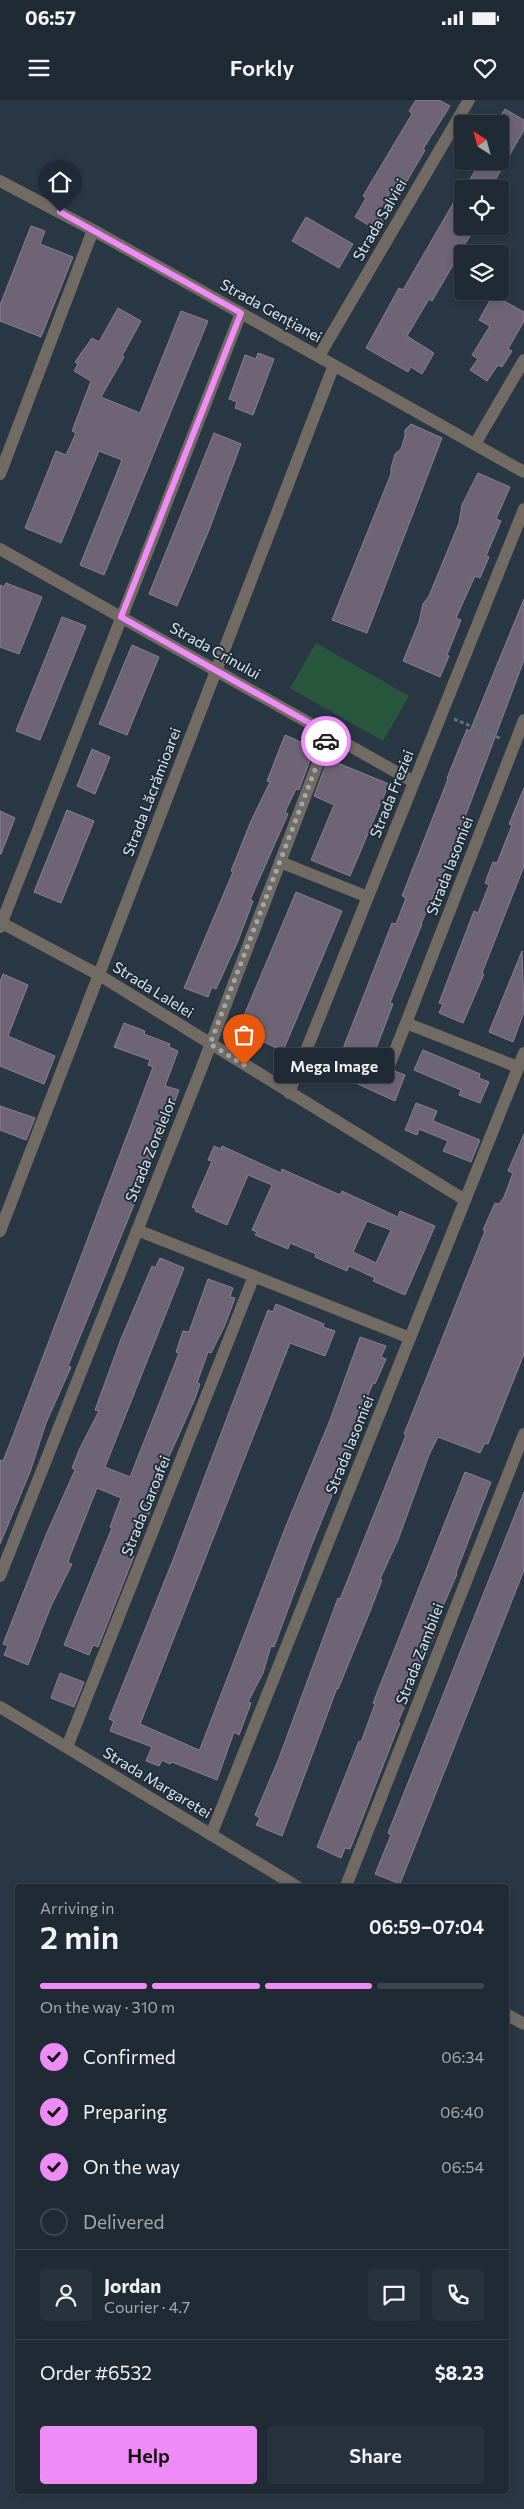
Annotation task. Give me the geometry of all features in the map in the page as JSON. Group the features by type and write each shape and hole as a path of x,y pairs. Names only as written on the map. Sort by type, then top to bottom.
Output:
{"street":[{"name":"Strada Salviei","path":"319,356 470,100"},
{"name":"Strada Gențianei","path":"0,181 93,230 524,472"},
{"path":"0,474 93,230"},
{"path":"1,924 241,313"},
{"path":"475,444 524,360"},
{"name":"Strada Lăcrămioarei","path":"0,1231 334,365"},
{"name":"Strada Freziei","path":"290,1092 524,509"},
{"name":"Strada Crinului","path":"0,549 414,782"},
{"name":"Strada Iasomiei","path":"391,1061 524,720"},
{"name":"Strada Zorelelor","path":"0,1576 210,1044 329,734"},
{"path":"280,862 368,897"},
{"name":"Strada Lalelei","path":"1,924 99,975 465,1200"},
{"path":"406,1024 518,1067"},
{"name":"Strada Iasomiei","path":"211,1835 524,1053"},
{"path":"137,1230 410,1338"},
{"name":"Strada Garoafei","path":"67,1747 254,1276"},
{"name":"Strada Zambilei","path":"347,1884 524,1434"},
{"name":"Strada Margaretei","path":"0,1706 293,1884"},
{"path":"509,2016 524,2024"}],"path":[{"path":"442,714 503,738 501,742 514,747"}],"green space":[{"path":"316,643 409,696 383,741 290,688"}],"building":[{"path":"416,100 439,100 450,106 423,149 425,150 378,231 355,217 366,198 363,196 412,114 409,111"},
{"path":"505,109 524,120 524,130 509,156 509,115 501,115"},
{"path":"476,170 501,170 495,180 469,180"},
{"path":"454,202 454,235 470,235 465,245 454,245 454,263 432,301 429,299 407,336 434,353 422,374 411,367 408,372 366,348 399,288 403,290"},
{"path":"306,217 353,244 339,268 292,241"},
{"path":"31,226 45,231 40,244 73,257 41,337 0,321 0,305"},
{"path":"490,300 502,300 524,312 524,321 508,349 512,351 502,367 498,365 487,381 470,370 478,359 472,355 490,326 479,320"},
{"path":"118,308 141,321 122,356 124,357 101,397 140,413 181,311 208,321 104,575 80,565 122,460 99,451 61,543 25,528 56,451 66,455 76,433 72,431 91,381 74,371 78,364 75,362 92,338 99,342"},
{"path":"258,353 274,359 253,415 235,408 237,402 229,399 245,355 256,359"},
{"path":"411,424 442,438 367,633 332,620 391,474 395,454 401,449 405,430"},
{"path":"214,433 241,444 209,530 177,606 149,594"},
{"path":"478,473 510,487 496,519 501,521 486,556 489,557 480,578 475,576 456,618 461,620 440,677 403,661 419,622 423,604 429,596 459,523 462,505"},
{"path":"6,583 42,597 19,654 0,647 0,585 4,587"},
{"path":"524,599 524,660 450,857 390,1003 393,1004 371,1062 405,1075 395,1101 338,1075 342,1066 337,1064 392,923 396,924 406,898 402,896 447,778 467,729 470,731"},
{"path":"62,617 86,626 40,740 16,731"},
{"path":"132,645 159,657 127,735 99,724"},
{"path":"285,735 312,747 310,751 313,752 299,790 296,789 285,812 288,814 250,900 253,901 238,941 216,989 212,987 208,997 184,988 233,872 231,871 251,821 270,782 267,781"},
{"path":"92,749 110,757 95,794 77,786"},
{"path":"328,759 389,784 350,876 311,860 334,805 314,796"},
{"path":"524,788 524,866 482,973 484,974 463,1023 439,1013 443,1004 439,1003 474,911 478,913 489,885 485,883 493,862 497,863 512,825 509,824"},
{"path":"67,810 94,821 61,903 34,892"},
{"path":"0,811 15,818 1,854 0,854"},
{"path":"296,892 342,911 283,1051 238,1030"},
{"path":"522,951 524,1012 513,1042 489,1032"},
{"path":"3,974 28,985 8,1036 55,1056 44,1084 0,1066 0,982"},
{"path":"124,1023 145,1031 144,1034 170,1044 169,1047 178,1051 165,1086 179,1090 153,1160 150,1159 138,1189 140,1190 68,1366 71,1367 46,1423 30,1472 0,1544 0,1460 3,1461 14,1433 153,1067 148,1065 150,1060 114,1047"},
{"path":"423,1050 480,1074 479,1078 489,1082 480,1103 459,1095 461,1090 414,1070"},
{"path":"416,1103 437,1111 433,1121 480,1140 471,1162 443,1151 448,1141 419,1129 417,1135 405,1130"},
{"path":"0,1106 35,1118 26,1140 0,1130"},
{"path":"524,1134 524,1354 488,1444 485,1443 480,1453 438,1437 429,1455 398,1540 380,1579 382,1580 369,1614 337,1688 282,1836 256,1825 260,1818 255,1815 279,1758 338,1598 340,1599 406,1435 404,1434 485,1231 483,1230 495,1203 499,1204 504,1197 513,1173 508,1171"},
{"path":"214,1146 221,1149 222,1146 281,1173 282,1169 340,1195 342,1191 398,1217 400,1211 435,1226 405,1295 373,1281 375,1278 349,1266 347,1271 315,1257 316,1254 290,1243 288,1249 255,1235 257,1232 252,1230 272,1185 248,1175 227,1225 195,1211 196,1209 192,1207 212,1161 208,1160","holes":["367,1221 391,1230 376,1263 353,1252"]},
{"path":"160,1258 184,1268 105,1467 130,1477 179,1353 176,1352 183,1331 189,1332 208,1279 233,1288 230,1297 235,1298 225,1325 211,1353 208,1352 197,1383 200,1384 194,1401 163,1470 166,1470 143,1529 139,1528 129,1555 134,1556 98,1647 93,1645 89,1655 64,1645 112,1528 110,1527 121,1498 97,1488 70,1556 68,1563 72,1564 51,1606 28,1665 4,1655 8,1646 3,1644 46,1535 75,1470 72,1468 80,1448 99,1411 95,1410 121,1339 152,1266 155,1268"},
{"path":"276,1304 324,1324 323,1327 335,1331 325,1356 290,1343 140,1724 200,1749 286,1526 330,1420 360,1337 386,1346 381,1357 386,1359 375,1384 373,1383 362,1410 365,1411 358,1431 311,1547 274,1647 271,1646 263,1673 248,1702 251,1703 239,1735 234,1732 217,1780 172,1762 170,1764 162,1760 159,1766 146,1761 152,1747 110,1731 114,1721 109,1719 173,1560 268,1310 273,1312"},
{"path":"465,1472 491,1482 457,1574 432,1632 435,1634 398,1722 400,1723 361,1822 350,1849 345,1848 341,1858 317,1847 359,1741 361,1742 375,1704 373,1703"},
{"path":"524,1492 524,1570 400,1884 375,1874 391,1835 388,1833"},
{"path":"60,1673 84,1682 74,1707 51,1698"}],"way so far":[{"path":"244,1065 210,1044 326,741"}],"place":[{"name":"Mega Image","path":"244,1065"}],"route":[{"path":"60,212 241,313 121,617 329,734 326,741"}]}
